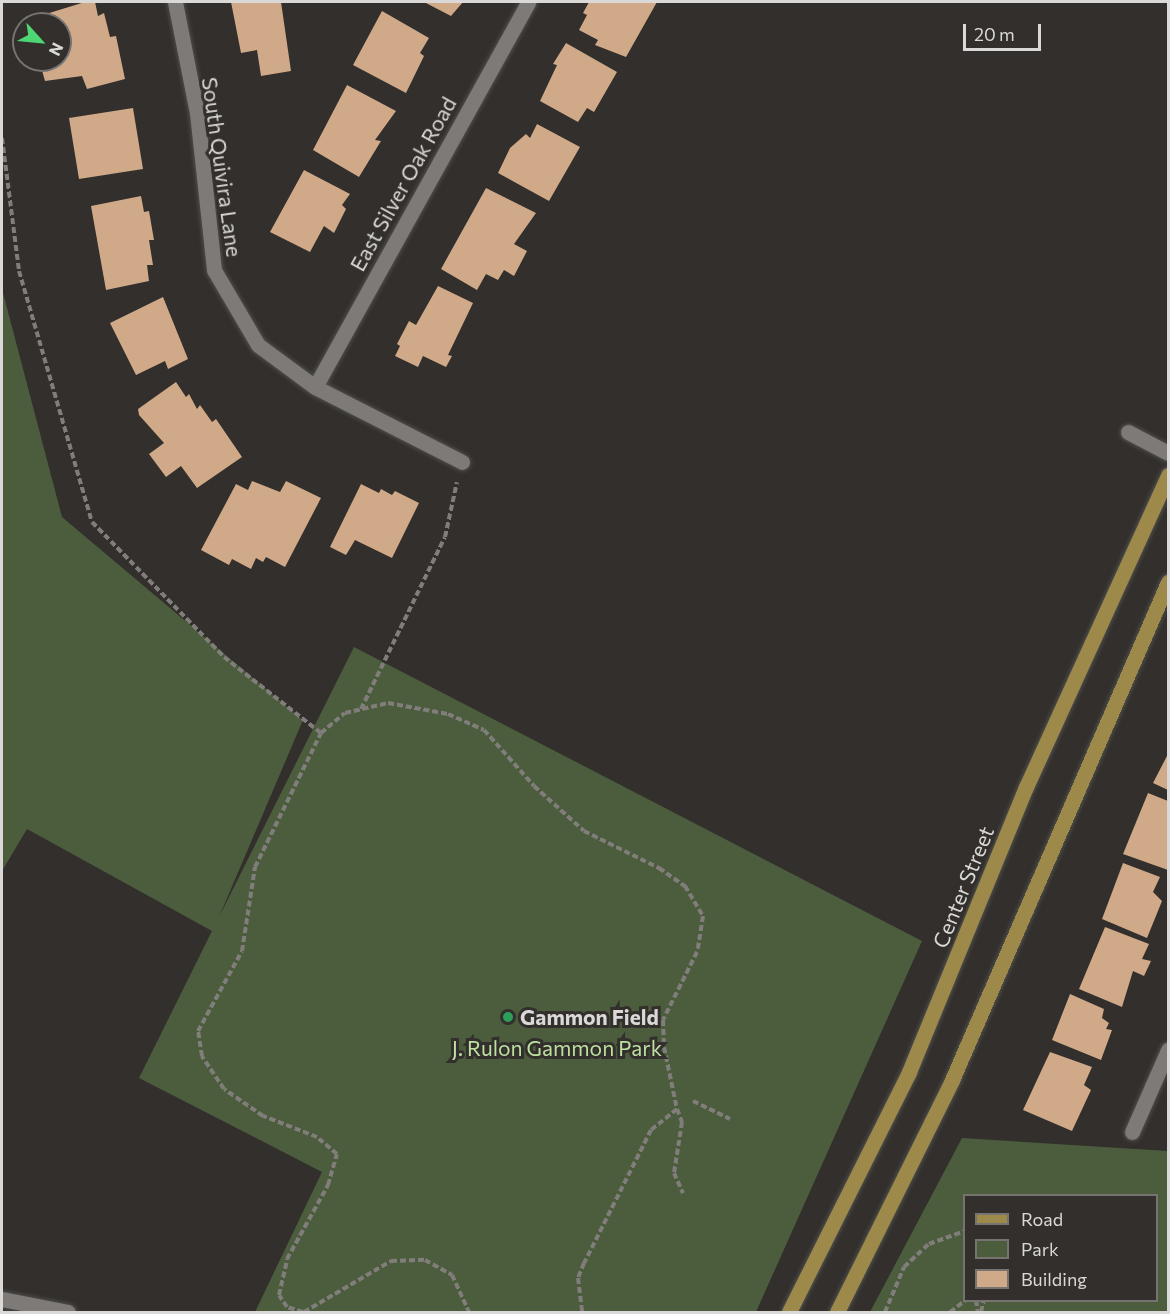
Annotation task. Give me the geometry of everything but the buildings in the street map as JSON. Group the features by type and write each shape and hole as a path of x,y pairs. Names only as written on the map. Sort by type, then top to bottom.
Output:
{"main road":[{"name":"Center Street","path":"789,1312 909,1072 1026,787 1168,474"},
{"path":"837,1312 952,1080 1168,582"}],"street":[{"name":"South Quivira Lane","path":"174,2 197,113 214,270 258,345 315,387 462,462"},
{"name":"East Silver Oak Road","path":"315,387 528,2"},
{"path":"1128,432 1168,453"},
{"path":"1132,1132 1168,1050"},
{"path":"2,1299 68,1312"}],"path":[{"path":"2,138 19,271 92,522 224,657 321,734"},
{"path":"361,709 445,537 462,462"},
{"path":"469,1312 452,1275 425,1260 391,1261 304,1312 287,1307 279,1295 287,1259 328,1185 337,1154 316,1137 263,1116 224,1089 202,1056 198,1031 242,951 255,867 321,734 345,713 388,703 448,714 484,730 534,786 584,831 659,868 685,886 703,916 697,952 663,1020 664,1047 677,1109 682,1122 674,1173 683,1193"},
{"path":"693,1101 730,1119"},
{"path":"582,1312 578,1278 584,1263 651,1130 677,1109"},
{"path":"885,1312 904,1267 928,1244 963,1231"},
{"path":"950,1312 963,1302"}],"green space":[{"name":"J. Rulon Gammon Park","path":"2,289 62,517 303,720 219,917 354,647 922,941 756,1312 255,1312 322,1172 139,1078 212,931 27,829 2,871"},
{"path":"962,1138 1168,1151 1168,1312 870,1312"}],"place":[{"name":"Gammon Field","path":"508,1017"}]}
